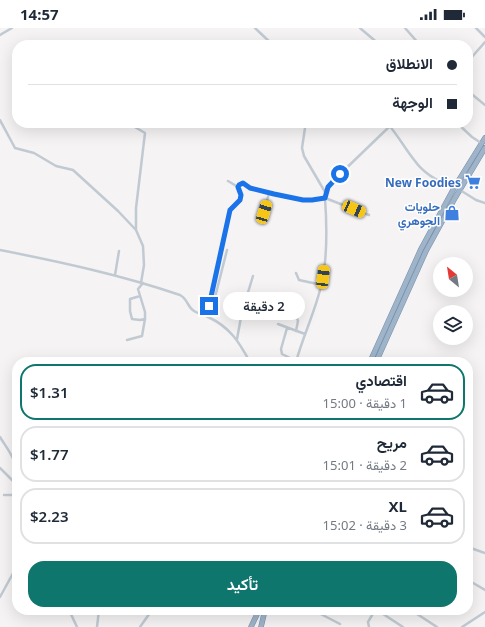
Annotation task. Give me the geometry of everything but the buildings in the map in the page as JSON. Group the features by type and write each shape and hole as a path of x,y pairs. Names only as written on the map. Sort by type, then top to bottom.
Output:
{"highway":[{"path":"378,357 417,269 460,190 466,174 485,138"},
{"path":"372,357 412,267 454,188 485,148"},
{"path":"251,627 257,615"},
{"path":"261,627 264,615"}],"street":[{"path":"0,35 12,28"},
{"path":"255,28 268,40"},
{"path":"360,28 374,40"},
{"path":"405,28 416,40"},
{"path":"476,28 485,37"},
{"path":"473,56 485,42"},
{"path":"473,95 485,105"},
{"path":"0,120 15,148 34,153 56,166 73,170 118,211 136,230 144,246 142,283 138,289 146,312 142,336 127,340"},
{"path":"136,128 145,133 136,208 136,230"},
{"path":"305,128 303,144 304,156 326,193"},
{"path":"298,357 322,285 326,251 326,193 335,179 388,128"},
{"path":"391,128 420,167 436,180 454,188"},
{"path":"462,128 481,144"},
{"path":"208,316 230,210 240,200 241,195 238,187 228,181"},
{"path":"238,187 240,183 243,183 250,188 307,200 325,198 369,215"},
{"path":"460,190 479,202 485,203"},
{"path":"264,212 269,193"},
{"path":"0,250 64,262 115,275 182,296 186,299 193,311 208,316 229,331 237,339 247,357"},
{"path":"208,316 227,250"},
{"path":"115,275 119,251"},
{"path":"296,273 299,280 322,285"},
{"path":"237,339 242,312 253,276"},
{"path":"140,296 130,300 130,311 132,319 145,319"},
{"path":"296,318 298,321 296,331"},
{"path":"278,324 305,334"},
{"path":"287,328 282,354 287,357"},
{"path":"0,437 12,457"},
{"path":"0,468 12,481"},
{"path":"4,496 12,495"},
{"path":"473,548 485,553"},
{"path":"0,597 12,575"},
{"path":"473,583 485,590"},
{"path":"462,627 485,612"},
{"path":"71,615 77,627"},
{"path":"97,627 98,615"},
{"path":"140,627 148,615"},
{"path":"323,615 340,624"},
{"path":"369,627 368,622 373,615"},
{"path":"384,615 403,627"},
{"path":"419,615 437,627"}],"place":[{"name":"New Foodies","path":"473,182"},
{"name":"حلويات الجوهري","path":"452,213"}],"route":[{"path":"209,306 230,210 240,200 241,195 238,187 240,183 247,185 250,188 274,194 303,200 316,200 325,198 331,182 340,174"}]}
